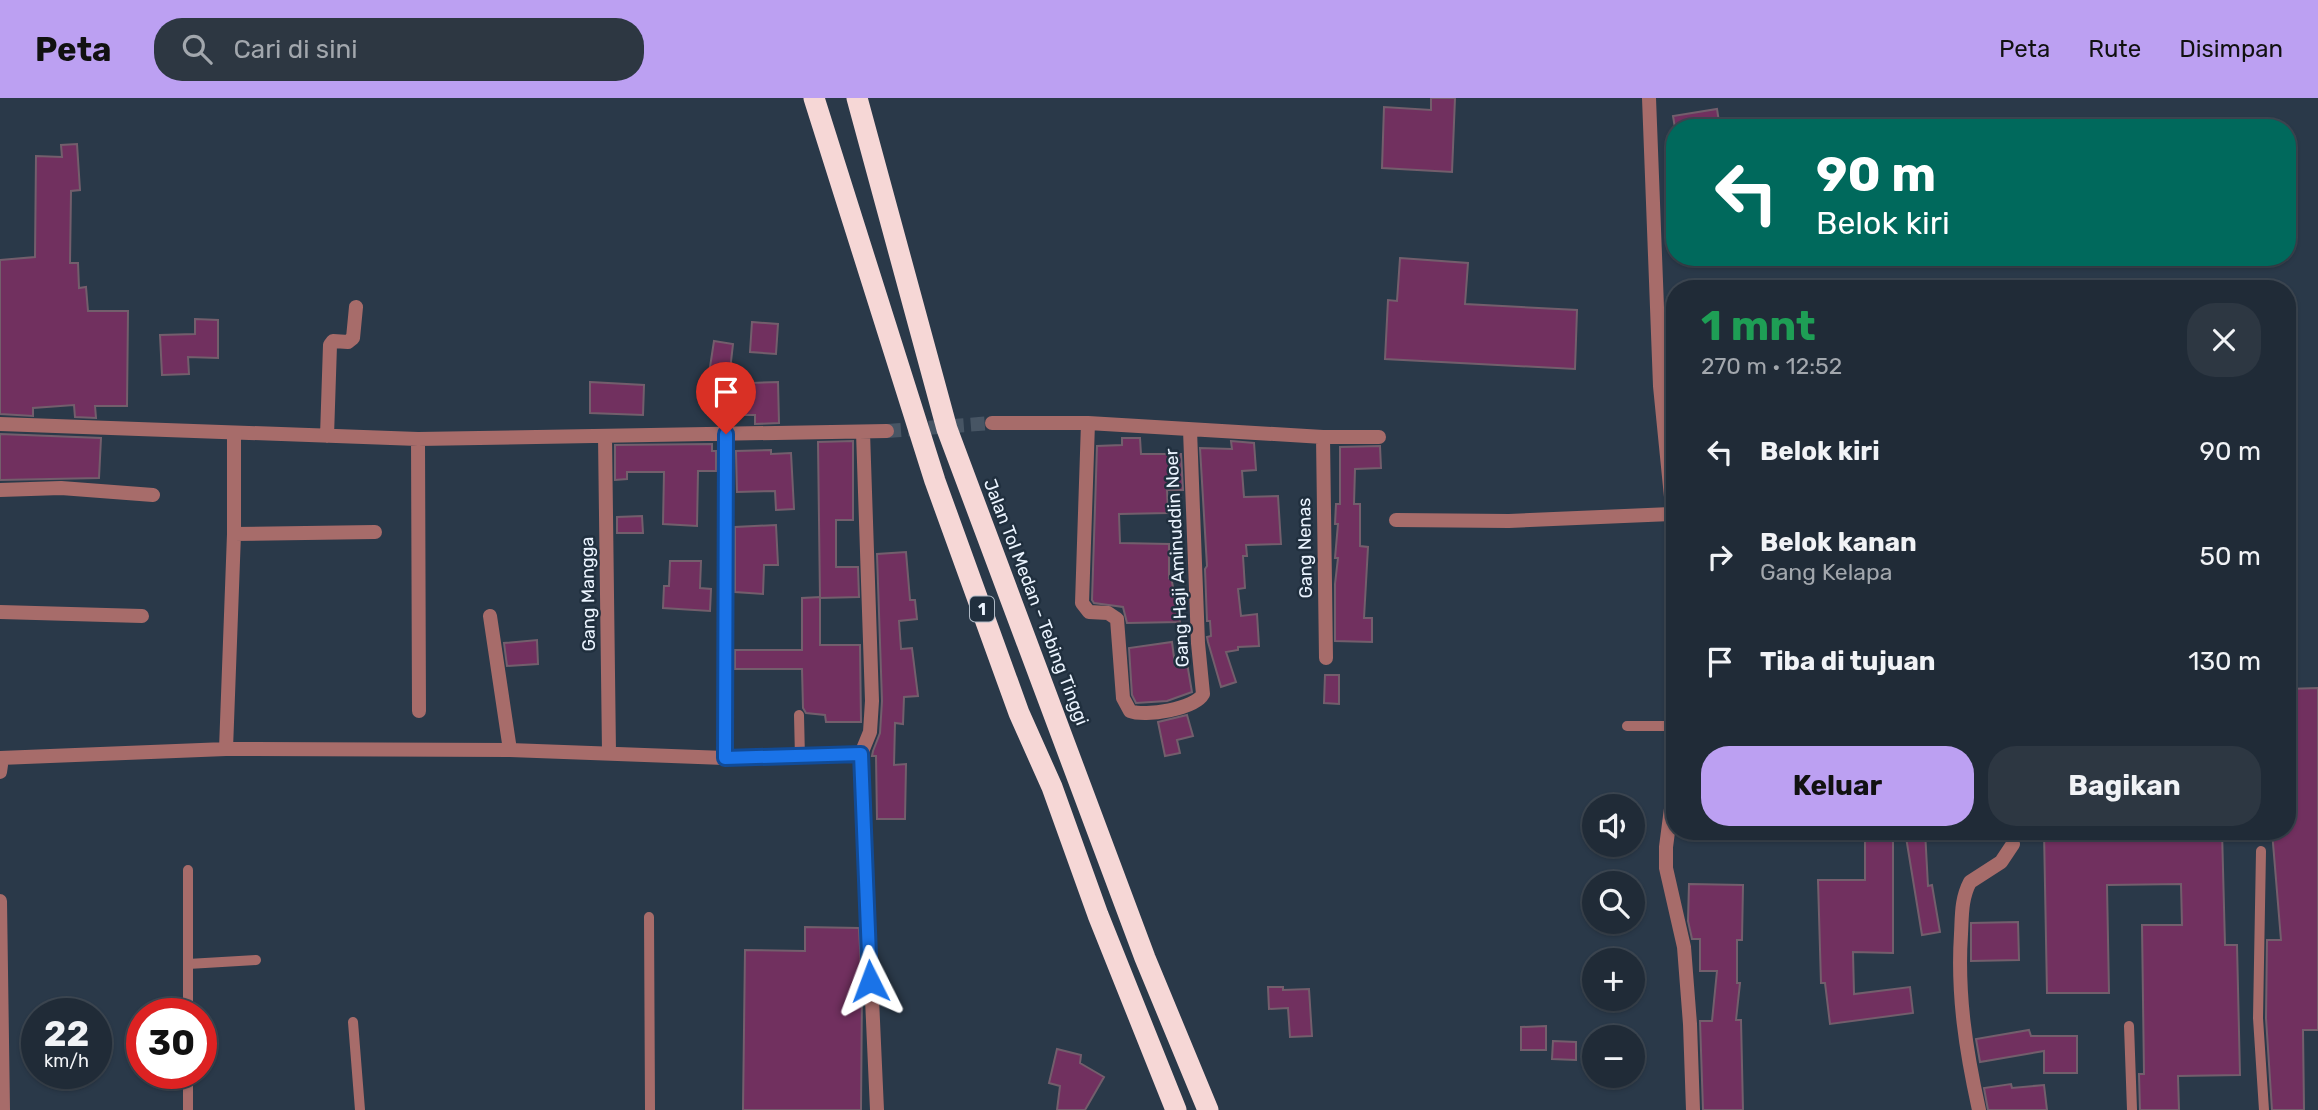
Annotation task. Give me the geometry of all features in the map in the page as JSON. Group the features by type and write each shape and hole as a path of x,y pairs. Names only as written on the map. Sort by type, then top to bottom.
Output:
{"highway":[{"name":"1","path":"814,98 935,481 1019,713 1052,787 1098,915 1176,1110"},
{"name":"Jalan Tol Medan - Tebing Tinggi","path":"857,98 947,429 1145,958 1208,1110"}],"street":[{"path":"1649,98 1660,386 1666,456"},
{"path":"327,436 330,345 333,341 348,342 353,338 356,307"},
{"path":"992,422 1088,423 1379,438"},
{"name":"Gang Haji Aminuddin Noer","path":"1088,423 1082,603 1089,612 1108,613 1117,619 1125,704 1130,711 1141,714 1186,706 1202,697 1190,430"},
{"path":"0,424 418,439 887,431"},
{"path":"863,432 872,701 870,732 861,754 877,1110"},
{"path":"226,749 234,534 234,433"},
{"path":"725,758 726,434"},
{"name":"Gang Mangga","path":"605,436 608,752"},
{"name":"Gang Nenas","path":"1323,437 1326,658"},
{"path":"418,439 419,711"},
{"path":"0,490 61,488 153,495"},
{"path":"1396,520 1509,521 1666,514"},
{"path":"234,534 375,532"},
{"path":"0,612 142,616"},
{"path":"490,616 510,750"},
{"path":"1,763 226,749 510,750 725,758 800,758 861,754"},
{"path":"1667,840 1666,868 1684,947 1693,1110"},
{"path":"1979,1110 1967,1053 1958,970 1962,907 1970,882 2001,862 2013,844"},
{"path":"0,901 3,1110"}],"lane":[{"path":"799,715 800,758"},
{"path":"1627,726 1666,726"},
{"path":"2261,851 2258,1018 2264,1110"},
{"path":"188,870 188,998"},
{"path":"649,917 650,1110"},
{"path":"188,964 256,960"},
{"path":"353,1023 360,1110"},
{"path":"2129,1026 2132,1110"},
{"path":"188,1089 188,1110"}],"building":[{"path":"1431,98 1455,98 1452,172 1382,168 1384,107 1431,110"},
{"path":"1717,109 1719,119 1674,119 1673,116"},
{"path":"77,144 80,190 71,191 70,263 78,263 79,288 86,287 88,311 128,311 127,406 95,406 96,418 75,417 74,405 33,408 33,416 0,414 0,260 35,257 36,156 62,157 61,145"},
{"path":"1400,258 1468,263 1465,304 1577,310 1575,369 1385,359 1388,300 1397,301"},
{"path":"195,319 218,320 218,358 188,357 189,374 162,375 160,335 195,334"},
{"path":"752,322 778,324 776,354 750,352"},
{"path":"714,341 733,344 729,379 750,379 750,383 778,382 779,423 755,424 755,415 708,415 708,380"},
{"path":"590,382 644,385 643,415 590,413"},
{"path":"0,434 101,438 99,478 0,480"},
{"path":"1122,438 1140,438 1141,454 1181,454 1183,490 1167,490 1168,513 1119,514 1120,543 1169,544 1169,578 1171,577 1180,622 1127,623 1123,607 1094,603 1092,600 1097,446 1122,445"},
{"path":"853,441 853,520 836,520 836,567 858,567 859,597 820,598 818,442"},
{"path":"1231,441 1254,443 1256,470 1242,471 1244,497 1278,496 1281,544 1246,545 1247,556 1243,556 1245,588 1238,589 1241,616 1257,614 1259,646 1238,647 1238,650 1226,652 1236,682 1221,687 1207,637 1211,636 1210,621 1207,621 1207,566 1200,448 1232,449"},
{"path":"712,444 712,451 716,451 716,471 698,471 697,526 663,524 664,472 627,472 627,479 615,480 615,445"},
{"path":"1380,446 1381,468 1355,469 1354,504 1360,504 1360,546 1368,547 1364,618 1372,618 1372,642 1335,641 1338,558 1335,558 1338,524 1335,524 1336,504 1340,504 1340,447"},
{"path":"771,450 771,454 791,453 794,509 776,510 775,491 737,492 736,451"},
{"path":"642,516 643,533 617,533 617,517"},
{"path":"776,525 778,565 764,565 763,594 735,592 735,527"},
{"path":"906,552 910,600 915,600 917,619 899,621 901,649 912,648 918,696 904,697 903,724 895,723 894,765 906,764 905,819 877,819 876,756 872,756 880,733 882,701 877,554"},
{"path":"670,561 701,561 700,588 711,589 710,611 663,608 664,586 669,586"},
{"path":"820,597 820,645 860,645 861,722 826,722 825,715 806,713 803,708 802,669 735,669 735,650 802,650 802,598"},
{"path":"537,640 538,664 507,666 504,643"},
{"path":"1172,642 1175,665 1187,663 1192,692 1167,701 1136,703 1132,695 1129,648"},
{"path":"1325,675 1339,675 1339,704 1324,703"},
{"path":"2318,688 2318,1030 2303,1030 2304,1110 2272,1110 2266,1018 2267,940 2281,940 2273,840 2296,840 2296,689"},
{"path":"1187,715 1193,736 1177,740 1180,753 1165,756 1158,722"},
{"path":"1865,840 1893,840 1893,953 1853,952 1854,994 1910,987 1913,1013 1830,1024 1825,983 1821,983 1818,880 1865,880"},
{"path":"1906,840 1925,840 1928,886 1932,885 1940,932 1922,935"},
{"path":"2044,840 2222,840 2225,945 2237,945 2240,1075 2178,1076 2179,1110 2140,1110 2139,1074 2144,1074 2142,925 2182,925 2181,884 2107,885 2109,993 2047,993"},
{"path":"1689,884 1743,885 1742,940 1737,940 1737,983 1740,983 1736,1020 1741,1020 1743,1110 1703,1110 1700,1021 1712,1021 1717,971 1700,971 1700,939 1692,939 1688,921"},
{"path":"2018,922 2019,960 1971,961 1971,923"},
{"path":"805,927 859,928 862,988 861,1110 743,1110 745,950 805,951"},
{"path":"1268,987 1283,987 1283,990 1309,989 1312,1036 1290,1037 1288,1008 1269,1009"},
{"path":"1546,1026 1546,1050 1521,1050 1521,1027"},
{"path":"2029,1030 2031,1036 2077,1036 2077,1073 2044,1073 2044,1051 1980,1062 1976,1039"},
{"path":"1553,1041 1576,1042 1576,1060 1552,1059"},
{"path":"1057,1049 1081,1055 1080,1063 1104,1077 1085,1110 1057,1110 1060,1086 1049,1083"},
{"path":"2011,1084 2012,1088 2044,1085 2047,1110 1988,1110 1984,1088"}],"tunnel":[{"path":"887,431 992,423"}],"route":[{"path":"726,434 725,758 800,758 861,754 870,981"}]}
